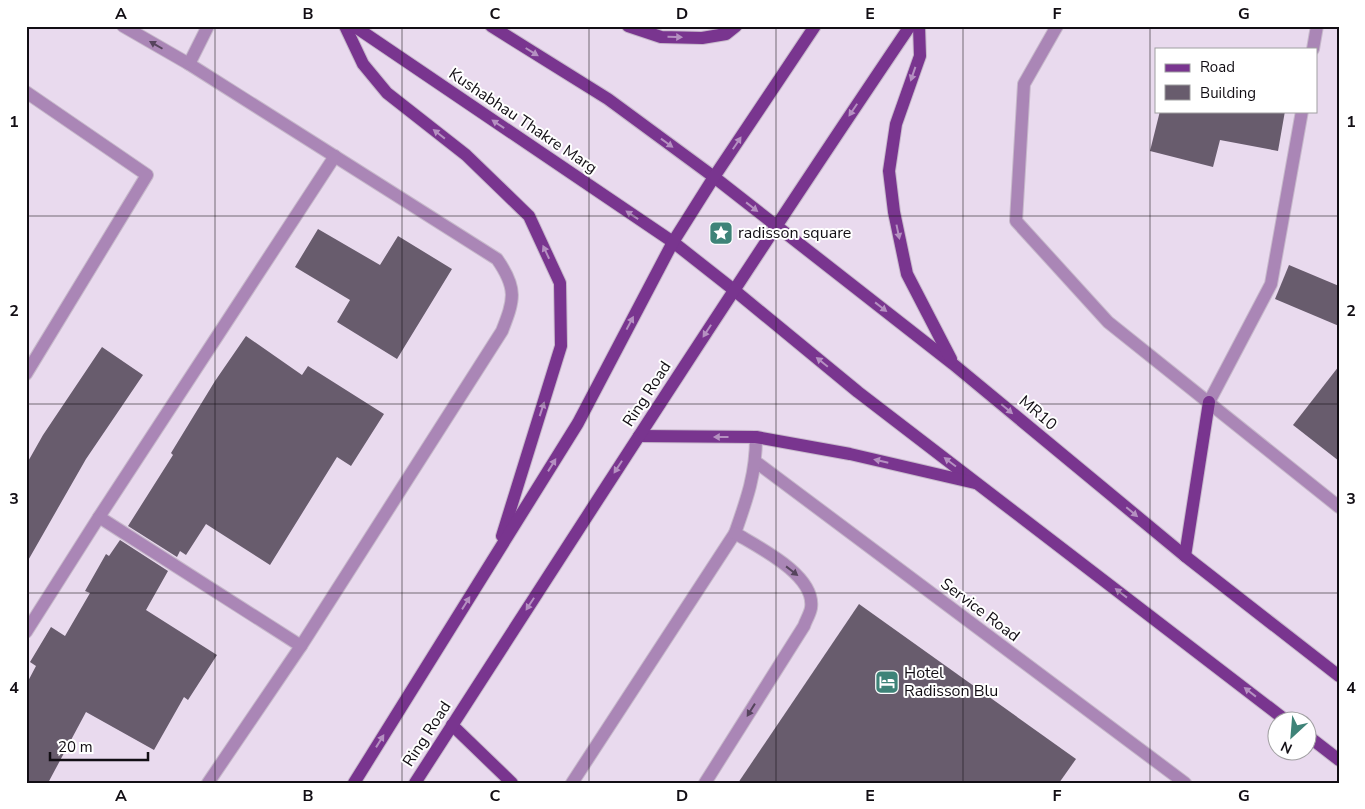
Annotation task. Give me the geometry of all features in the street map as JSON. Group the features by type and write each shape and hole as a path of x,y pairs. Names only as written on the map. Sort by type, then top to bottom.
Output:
{"main road":[{"path":"345,26 362,64 387,93 466,155 529,216 560,283 561,346 496,555"},
{"name":"Kushabhau Thakre Marg","path":"354,26 673,242"},
{"path":"628,26 661,37 702,38 726,34 736,26"},
{"path":"354,783 578,423 673,242 815,26"},
{"name":"Ring Road","path":"415,783 734,290 910,26"},
{"path":"919,26 920,56 896,124 889,171 894,212 907,274 953,364"},
{"path":"493,27 608,99 714,177"},
{"name":"MR10","path":"714,177 953,364 1185,556 1339,676"},
{"path":"673,242 858,392 1275,712"},
{"path":"1185,556 1209,402"},
{"path":"639,436 756,438 850,454 980,484"},
{"path":"452,725 512,783"},
{"path":"1318,744 1339,760"}],"street":[{"path":"123,26 189,64 497,260 507,273 512,290 512,306 502,331 301,646 208,783"},
{"path":"189,64 208,26"},
{"path":"1057,26 1024,84 1016,220 1108,322 1339,507"},
{"path":"1313,48 1317,26"},
{"path":"26,92 147,175 26,374"},
{"path":"1209,402 1271,284 1302,112"},
{"path":"26,632 335,156"},
{"path":"572,783 735,533 748,496 756,462 756,438"},
{"name":"Service Road","path":"756,462 1185,783"},
{"path":"99,517 301,646"},
{"path":"705,783 804,626 811,607 809,589 797,574 735,533"}],"building":[{"path":"1160,112 1285,112 1278,151 1220,140 1213,167 1150,151"},
{"path":"318,229 380,265 398,236 452,269 397,359 337,322 350,300 295,267"},
{"path":"1289,265 1339,286 1339,326 1275,299"},
{"path":"246,336 302,375 308,366 384,414 351,466 337,457 270,565 206,524 186,555 180,551 177,557 128,526 173,455 171,453 215,381"},
{"path":"102,347 143,375 86,459 26,564 26,465 43,435"},
{"path":"1339,366 1339,461 1293,425"},
{"path":"120,540 168,571 146,610 217,655 188,700 184,697 154,750 86,712 48,783 26,783 26,685 36,666 30,662 51,627 65,636 90,593 85,591 106,554 109,556"},
{"name":"Hotel Radisson Blu","path":"859,604 1076,759 1059,783 738,783"}],"place":[{"name":"radisson square","path":"721,233"},
{"name":"Hotel Radisson Blu","path":"887,682"}]}
